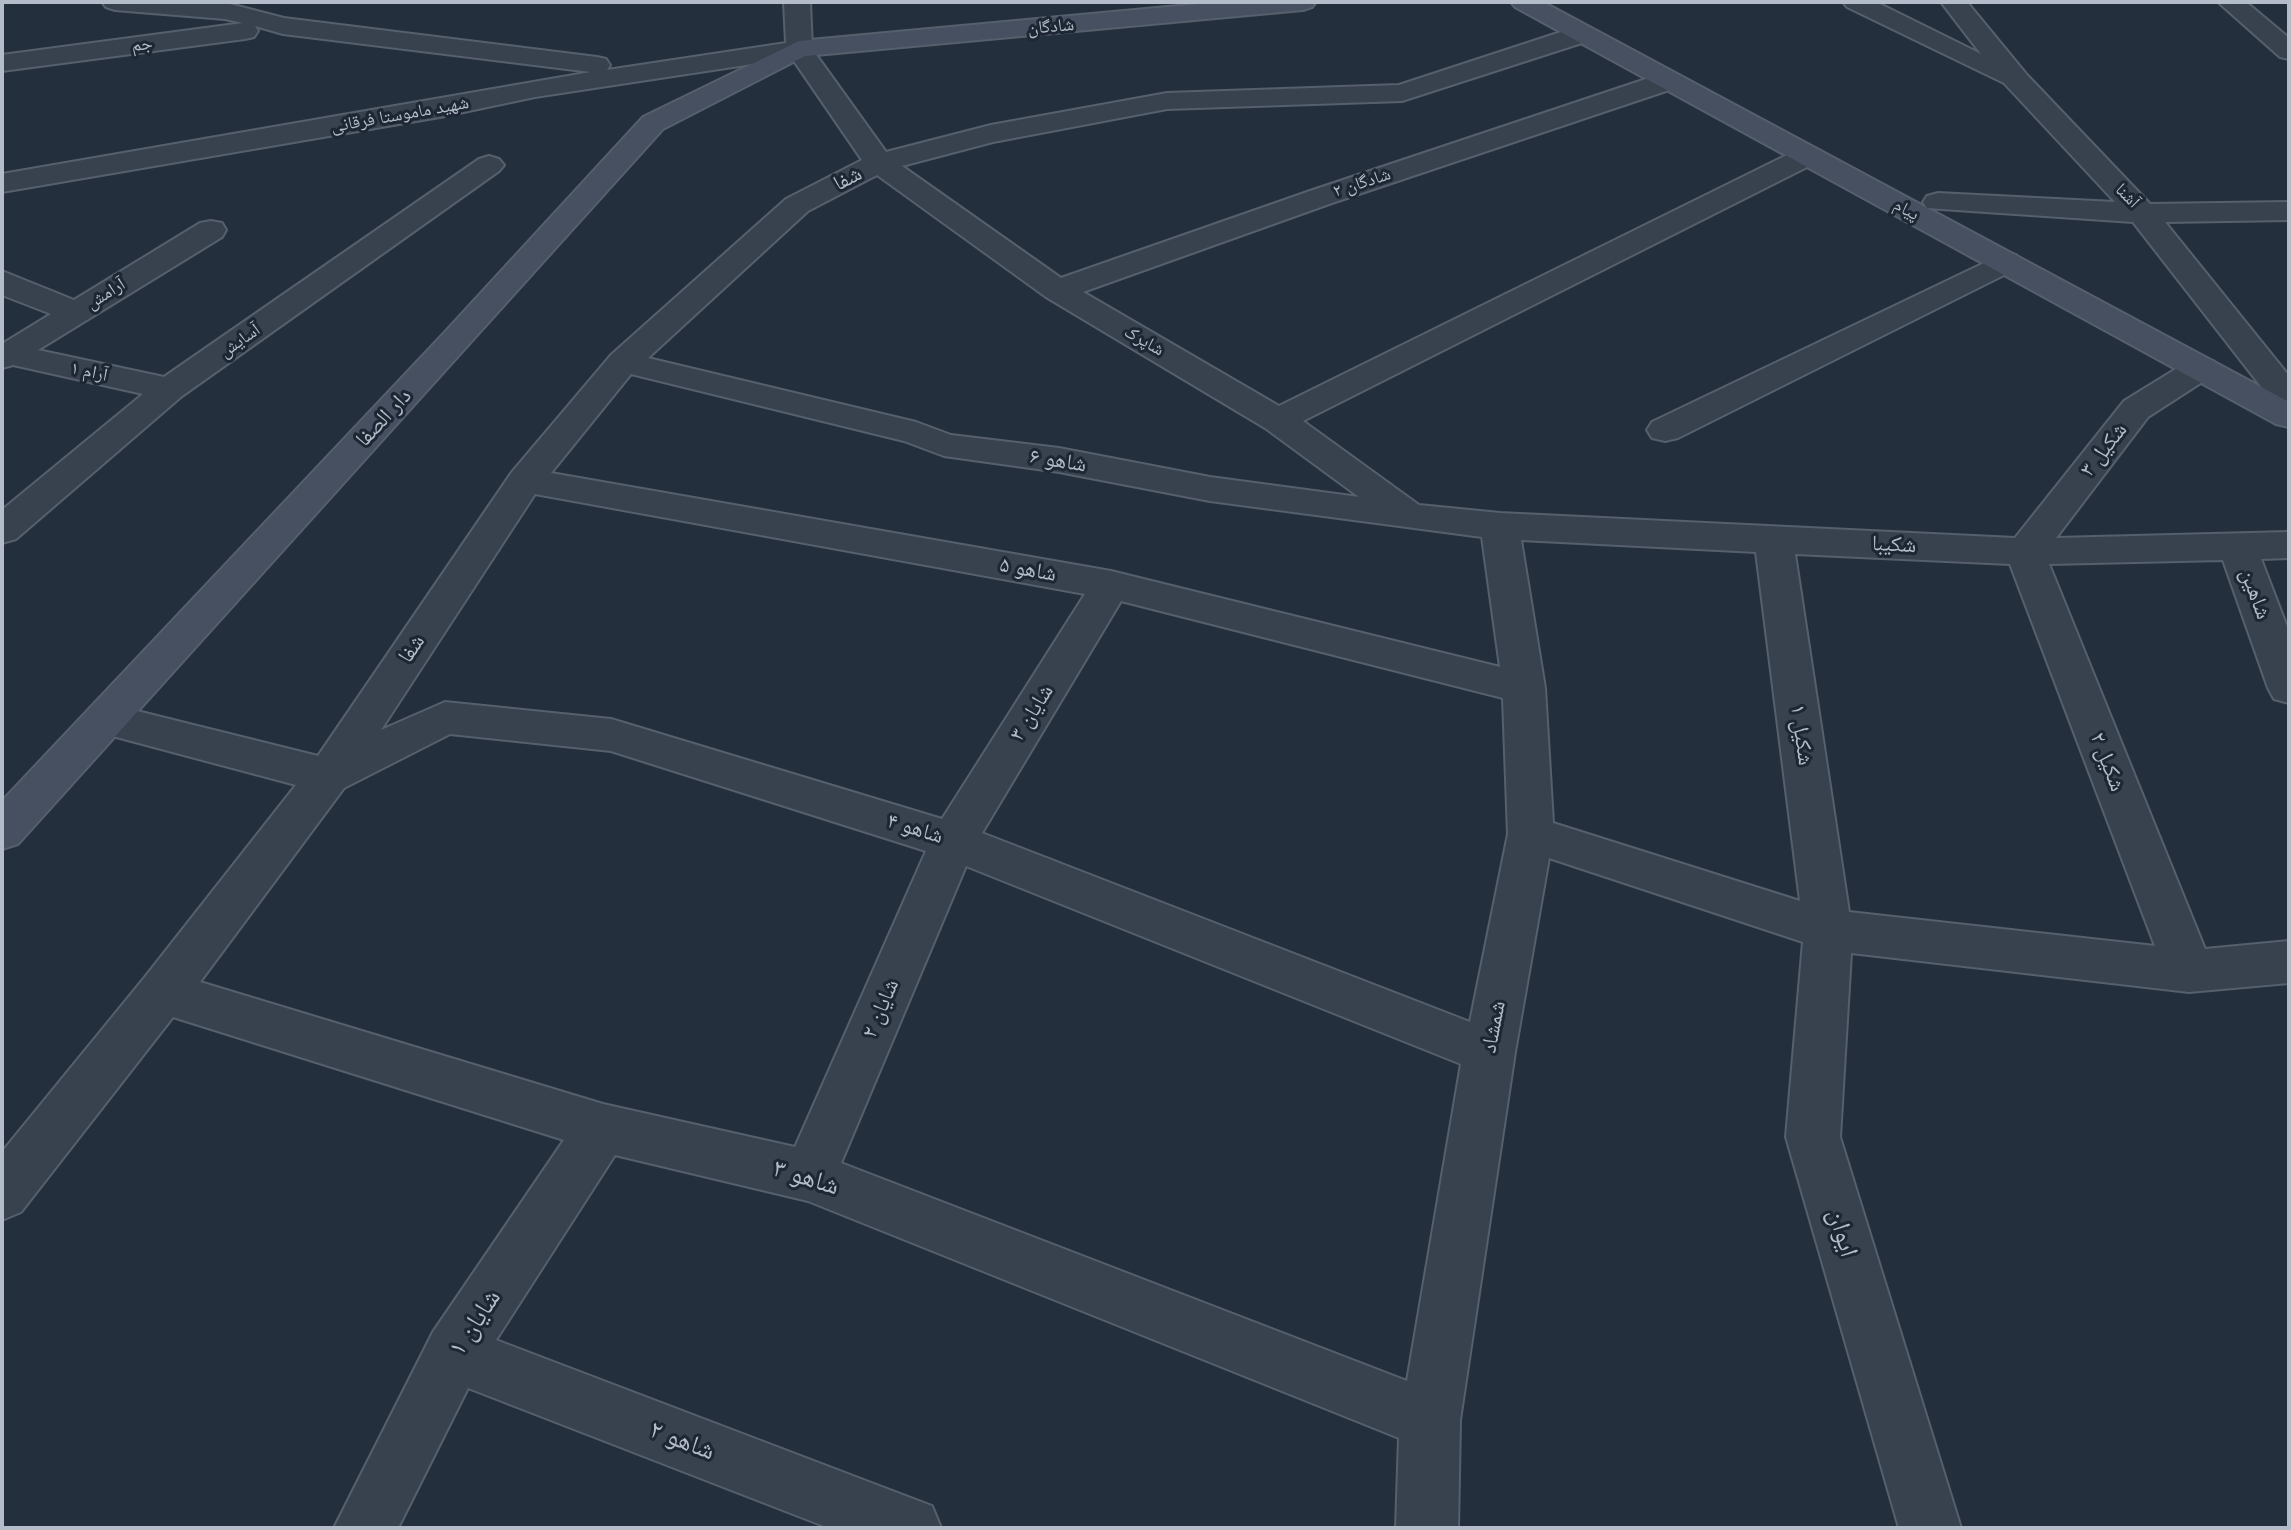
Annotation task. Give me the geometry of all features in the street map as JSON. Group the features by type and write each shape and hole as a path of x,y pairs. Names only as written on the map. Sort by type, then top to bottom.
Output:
{"main road":[{"name":"شادگان","path":"799,49 1301,2"},
{"name":"پیام","path":"1524,2 1805,157 2289,416"},
{"name":"دار الصفا","path":"2,831 446,352 653,123 799,49"}],"street":[{"path":"115,2 231,7 283,26 314,31 651,72"},
{"path":"797,2 799,49"},
{"path":"1856,2 2017,81"},
{"name":"آشنا","path":"1954,2 2017,81 2142,213 2289,399"},
{"path":"2231,2 2289,51"},
{"path":"314,31 337,12"},
{"name":"جم","path":"2,63 283,26"},
{"name":"شفا","path":"2,1194 163,992 328,776 525,480 623,362 797,205 879,163 991,134 1167,101 1402,93 1582,34"},
{"name":"شهید ماموستا فرقانی","path":"2,183 440,109 535,89 799,49"},
{"name":"شاپرک","path":"799,49 879,163 1057,290 1278,420 1410,517"},
{"name":"شادگان ۲","path":"1057,290 1321,197 1668,81"},
{"path":"1278,420 1805,157"},
{"name":"آسایش","path":"2,530 170,389 489,165"},
{"path":"1938,202 2142,213 2289,211"},
{"name":"آرامش","path":"5,356 211,230"},
{"path":"1665,430 2005,262"},
{"path":"2,281 76,312"},
{"path":"2151,341 2245,343"},
{"name":"آرام ۱","path":"5,356 170,389"},
{"name":"شاهو ۶","path":"623,362 916,433 944,445 1059,460 1210,489 1410,517 1500,526"},
{"name":"شکیل ۳","path":"2025,552 2136,409 2201,368"},
{"name":"شاهو ۵","path":"525,480 1111,585 1524,688"},
{"name":"شکیبا","path":"1500,526 2025,552 2289,545"},
{"name":"شمشاد","path":"1427,1528 1430,1420 1489,1052 1531,834 1524,688 1500,526"},
{"name":"شکیل ۱","path":"1774,539 1828,930"},
{"name":"شاهین","path":"2237,545 2289,688"},
{"name":"شکیل ۲","path":"2025,552 2189,971"},
{"name":"شایان ۳","path":"953,841 1111,585"},
{"name":"شاهو ۴","path":"328,776 445,718 611,735 953,841 1489,1052"},
{"path":"105,719 328,776"},
{"path":"1531,834 1828,930 2189,971 2289,962"},
{"name":"شایان ۲","path":"809,1176 953,841"},
{"name":"ایوان","path":"1828,930 1813,1137 1930,1528"},
{"name":"شاهو ۳","path":"163,992 603,1128 809,1176 1430,1420"},
{"name":"شایان ۱","path":"365,1528 454,1353 603,1128"},
{"name":"شاهو ۲","path":"454,1353 910,1528"}]}
